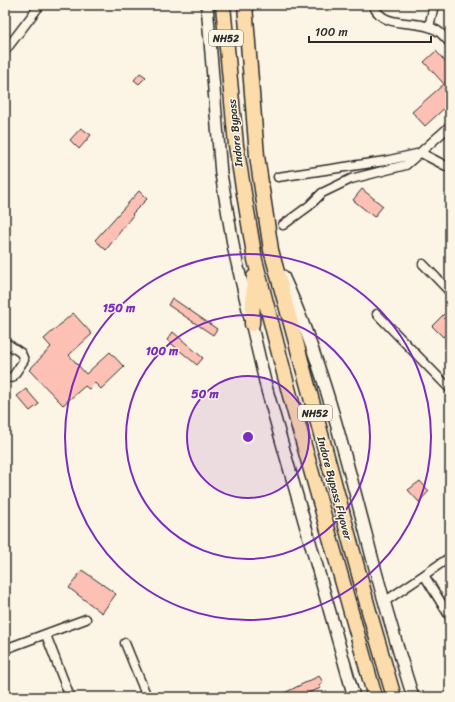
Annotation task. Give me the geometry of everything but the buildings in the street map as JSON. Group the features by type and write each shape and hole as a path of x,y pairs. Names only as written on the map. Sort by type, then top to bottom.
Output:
{"highway":[{"name":"Indore Bypass","path":"223,5 230,87 241,184 255,260"},
{"name":"Indore Bypass","path":"245,5 258,156 272,256"},
{"name":"Indore Bypass Flyover","path":"272,256 362,586 394,697"},
{"name":"Indore Bypass Flyover","path":"255,260 270,324 375,697"},
{"path":"252,324 255,260"}],"street":[{"path":"5,52 40,5"},
{"path":"207,5 223,190 234,250 267,390 354,697"},
{"path":"373,5 376,11 386,20 429,27 436,30 450,43"},
{"path":"429,27 434,5"},
{"path":"283,225 309,206 322,193 352,179 406,165 450,126"},
{"path":"278,177 385,161 421,153 450,168"},
{"path":"272,256 294,299 328,398 379,586 413,697"},
{"path":"423,264 450,292"},
{"path":"377,314 450,389"},
{"path":"5,342 21,354 24,360 12,378 5,377"},
{"path":"384,602 450,557"},
{"path":"424,575 450,617"},
{"path":"5,649 86,619"},
{"path":"46,635 70,697"},
{"path":"125,643 147,697"}]}
